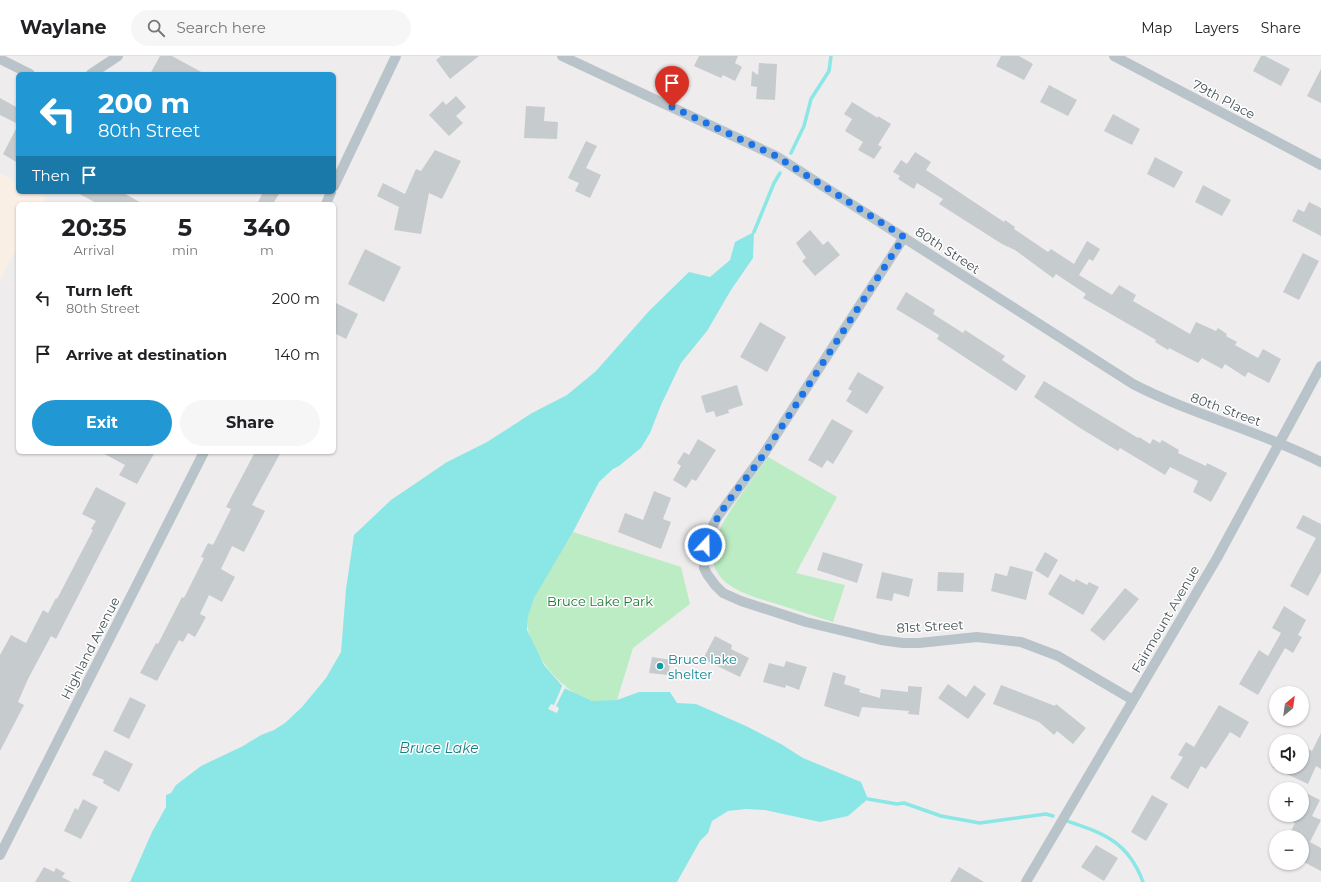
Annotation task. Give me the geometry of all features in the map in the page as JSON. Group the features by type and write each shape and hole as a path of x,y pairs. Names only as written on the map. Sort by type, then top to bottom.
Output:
{"street":[{"path":"94,72 118,56"},
{"path":"336,182 396,56"},
{"name":"80th Street","path":"562,56 776,156 1133,384 1178,405 1231,423 1321,462"},
{"name":"79th Place","path":"1114,56 1321,165"},
{"path":"0,59 26,72"},
{"name":"81st Street","path":"904,237 763,455 718,516 709,533 705,545 704,568 714,585 723,593 741,602 812,624 881,640 903,643 920,643 977,637 1021,642 1058,656 1133,700"},
{"name":"Fairmount Avenue","path":"1026,882 1217,558 1321,366"},
{"name":"Highland Avenue","path":"0,855 203,454"}],"shaded area":[{"path":"0,173 16,181 16,194 41,194 46,197 43,202 16,202 16,251 0,279"}],"green space":[{"path":"768,457 837,497 796,573 845,585 833,622 751,596 728,584 719,576 714,565 713,552 721,527 733,506"},
{"name":"Bruce Lake Park","path":"573,532 681,567 690,604 633,648 617,700 595,702 581,697 569,689 557,679 546,666 531,639 528,626 528,614 531,604 536,593"}],"water":[{"name":"Bruce Lake","path":"754,232 753,258 731,290 707,331 681,363 661,405 650,433 641,448 613,469 599,482 573,532 534,598 528,616 527,630 544,665 564,688 592,701 617,700 639,692 670,692 677,703 696,704 746,726 781,744 803,758 861,782 868,799 848,816 820,822 765,810 746,809 728,811 712,821 708,833 700,841 677,882 130,882 152,832 166,807 166,795 171,793 176,785 201,766 243,746 285,723 302,707 326,678 341,652 346,589 354,535 391,500 447,462 487,442 532,413 567,395 596,371 649,311 689,272 710,277 730,260 735,242"}],"pier":[{"path":"563,684 566,686 556,706 559,708 557,713 548,709 551,704 554,705"}],"building":[{"path":"160,56 172,56 201,72 151,72"},
{"path":"441,56 479,56 450,79 436,60"},
{"path":"699,56 738,56 735,63 742,67 735,81 723,75 721,78 694,66"},
{"path":"1001,56 1019,56 1033,64 1024,80 996,66"},
{"path":"1261,56 1265,56 1290,69 1281,86 1253,71"},
{"path":"759,63 777,64 775,100 756,99 757,87 751,86 752,71 758,75"},
{"path":"1321,69 1321,103 1307,96"},
{"path":"1049,85 1077,100 1068,116 1040,102"},
{"path":"456,96 466,107 456,116 463,123 449,136 429,115 443,101 446,105"},
{"path":"0,98 16,107 16,123 0,115"},
{"path":"852,102 891,124 878,145 882,147 874,159 858,150 863,142 845,131 852,119 844,114"},
{"path":"526,106 545,107 544,121 558,122 557,139 524,138"},
{"path":"1113,114 1140,129 1132,145 1104,131"},
{"path":"16,129 16,162 3,154"},
{"path":"586,141 597,146 586,168 601,175 590,198 575,191 579,183 568,178"},
{"path":"435,150 461,161 442,199 429,193 421,234 394,230 399,207 377,196 383,183 405,194 416,169 421,171"},
{"path":"915,152 931,162 926,170 1004,222 1005,220 1015,227 1014,229 1048,252 1051,249 1074,264 1087,241 1100,249 1093,261 1089,259 1079,275 1112,295 1119,285 1136,295 1133,301 1190,334 1196,322 1216,331 1218,328 1227,334 1226,336 1237,342 1235,345 1258,358 1263,349 1281,359 1269,383 1248,372 1245,377 1225,364 1222,369 1202,358 1198,363 1169,348 1168,350 1155,342 1156,340 1083,298 1086,294 1056,274 1053,278 1015,250 1002,244 939,204 943,199 917,183 914,189 898,179 900,176 893,172 901,160 907,164"},
{"path":"1155,157 1183,172 1174,188 1147,174"},
{"path":"1203,185 1231,200 1222,216 1195,202"},
{"path":"80,194 126,194 140,202 94,202"},
{"path":"262,194 279,194 274,202 258,202"},
{"path":"1309,202 1321,208 1321,236 1292,221 1298,209 1304,212"},
{"path":"810,230 823,245 828,241 840,255 815,276 802,261 806,258 796,243"},
{"path":"365,249 401,267 384,302 348,284"},
{"path":"1303,253 1319,261 1299,300 1283,292"},
{"path":"906,292 935,310 933,314 963,333 965,330 1005,356 1002,360 1026,376 1016,391 937,339 939,335 896,309"},
{"path":"336,303 358,314 346,339 336,334"},
{"path":"760,322 786,337 767,372 740,357"},
{"path":"858,372 884,387 867,414 846,401 852,391 848,389"},
{"path":"1044,381 1138,438 1139,437 1150,444 1153,439 1160,443 1162,440 1179,450 1178,453 1206,466 1207,463 1227,473 1211,502 1193,492 1198,481 1170,467 1165,475 1120,448 1118,451 1080,428 1034,397"},
{"path":"737,385 743,405 728,410 729,413 716,417 714,411 706,413 701,396"},
{"path":"832,419 853,431 833,464 827,460 822,468 808,460"},
{"path":"698,439 716,450 696,481 692,479 686,488 673,480 681,466 677,463 684,452 689,455"},
{"path":"105,454 154,454 137,484 119,475 125,465"},
{"path":"254,454 280,454 252,505 265,511 244,552 232,546 221,569 235,577 222,602 209,595 200,614 206,617 195,637 188,633 183,642 179,640 157,681 140,673 156,643 158,644 182,597 184,598 204,558 201,557 208,543 213,545 231,509 226,507"},
{"path":"96,487 126,503 56,639 51,636 28,679 18,702 24,705 0,751 0,655 11,635 26,643 43,610 48,613 56,598 57,599 93,530 91,529 96,521 82,514"},
{"path":"654,491 671,498 663,519 671,522 661,549 618,532 625,513 643,520"},
{"path":"1303,515 1321,524 1321,572 1308,596 1290,586 1316,538 1296,528"},
{"path":"823,552 863,564 857,583 817,570"},
{"path":"1045,552 1058,560 1048,578 1035,570"},
{"path":"1010,566 1033,572 1026,600 991,591 995,573 1007,576"},
{"path":"882,572 913,579 909,597 894,593 892,601 876,598"},
{"path":"938,572 964,573 963,592 937,591"},
{"path":"1060,574 1074,582 1076,579 1087,585 1089,582 1099,587 1083,615 1048,594"},
{"path":"1125,588 1139,599 1104,641 1090,630"},
{"path":"1284,606 1306,620 1298,635 1302,637 1293,653 1285,648 1258,695 1239,684 1259,650 1268,656 1281,633 1272,628"},
{"path":"715,636 732,645 731,649 749,658 740,677 703,659"},
{"name":"Bruce lake shelter","path":"652,657 671,660 668,675 649,673"},
{"path":"786,661 807,667 799,690 786,685 785,688 763,682 769,663 784,667"},
{"path":"833,672 846,676 844,684 860,689 859,692 880,698 881,689 908,692 908,686 922,687 919,715 908,714 909,711 862,707 859,717 824,706"},
{"path":"948,684 966,697 974,685 986,694 968,719 938,698"},
{"path":"1001,685 1055,706 1056,704 1086,728 1073,744 1057,731 1054,735 1039,722 993,704"},
{"path":"130,697 146,705 129,739 113,731"},
{"path":"1219,705 1249,722 1240,738 1230,732 1206,769 1201,766 1188,789 1170,778 1183,757 1178,755 1186,742 1194,747"},
{"path":"1321,733 1321,769 1316,766 1309,782 1304,782 1287,774 1309,774 1309,750 1312,751"},
{"path":"105,750 133,764 119,792 103,783 104,780 92,775"},
{"path":"1309,794 1320,800 1312,816 1321,820 1310,842 1321,848 1321,871 1309,865 1309,830 1292,830 1295,823 1293,822 1309,822"},
{"path":"1152,795 1168,804 1146,841 1131,832"},
{"path":"83,799 98,807 81,839 64,831 75,808 78,810"},
{"path":"1096,845 1118,858 1104,881 1081,867"},
{"path":"44,867 54,872 56,868 65,873 62,877 71,882 35,882"},
{"path":"959,867 984,882 950,882"}],"waterway":[{"path":"791,153 804,126 811,99 829,71 831,56"},
{"path":"754,232 774,183 780,173"},
{"path":"868,799 897,804 904,803 941,816 980,823 1046,814 1053,816"},
{"path":"1064,820 1091,829 1112,840 1130,857 1143,882"}],"place":[{"name":"Bruce lake shelter","path":"660,666"}],"route":[{"path":"672,107 776,156 904,237 763,455 718,516 709,533 705,545"}]}
